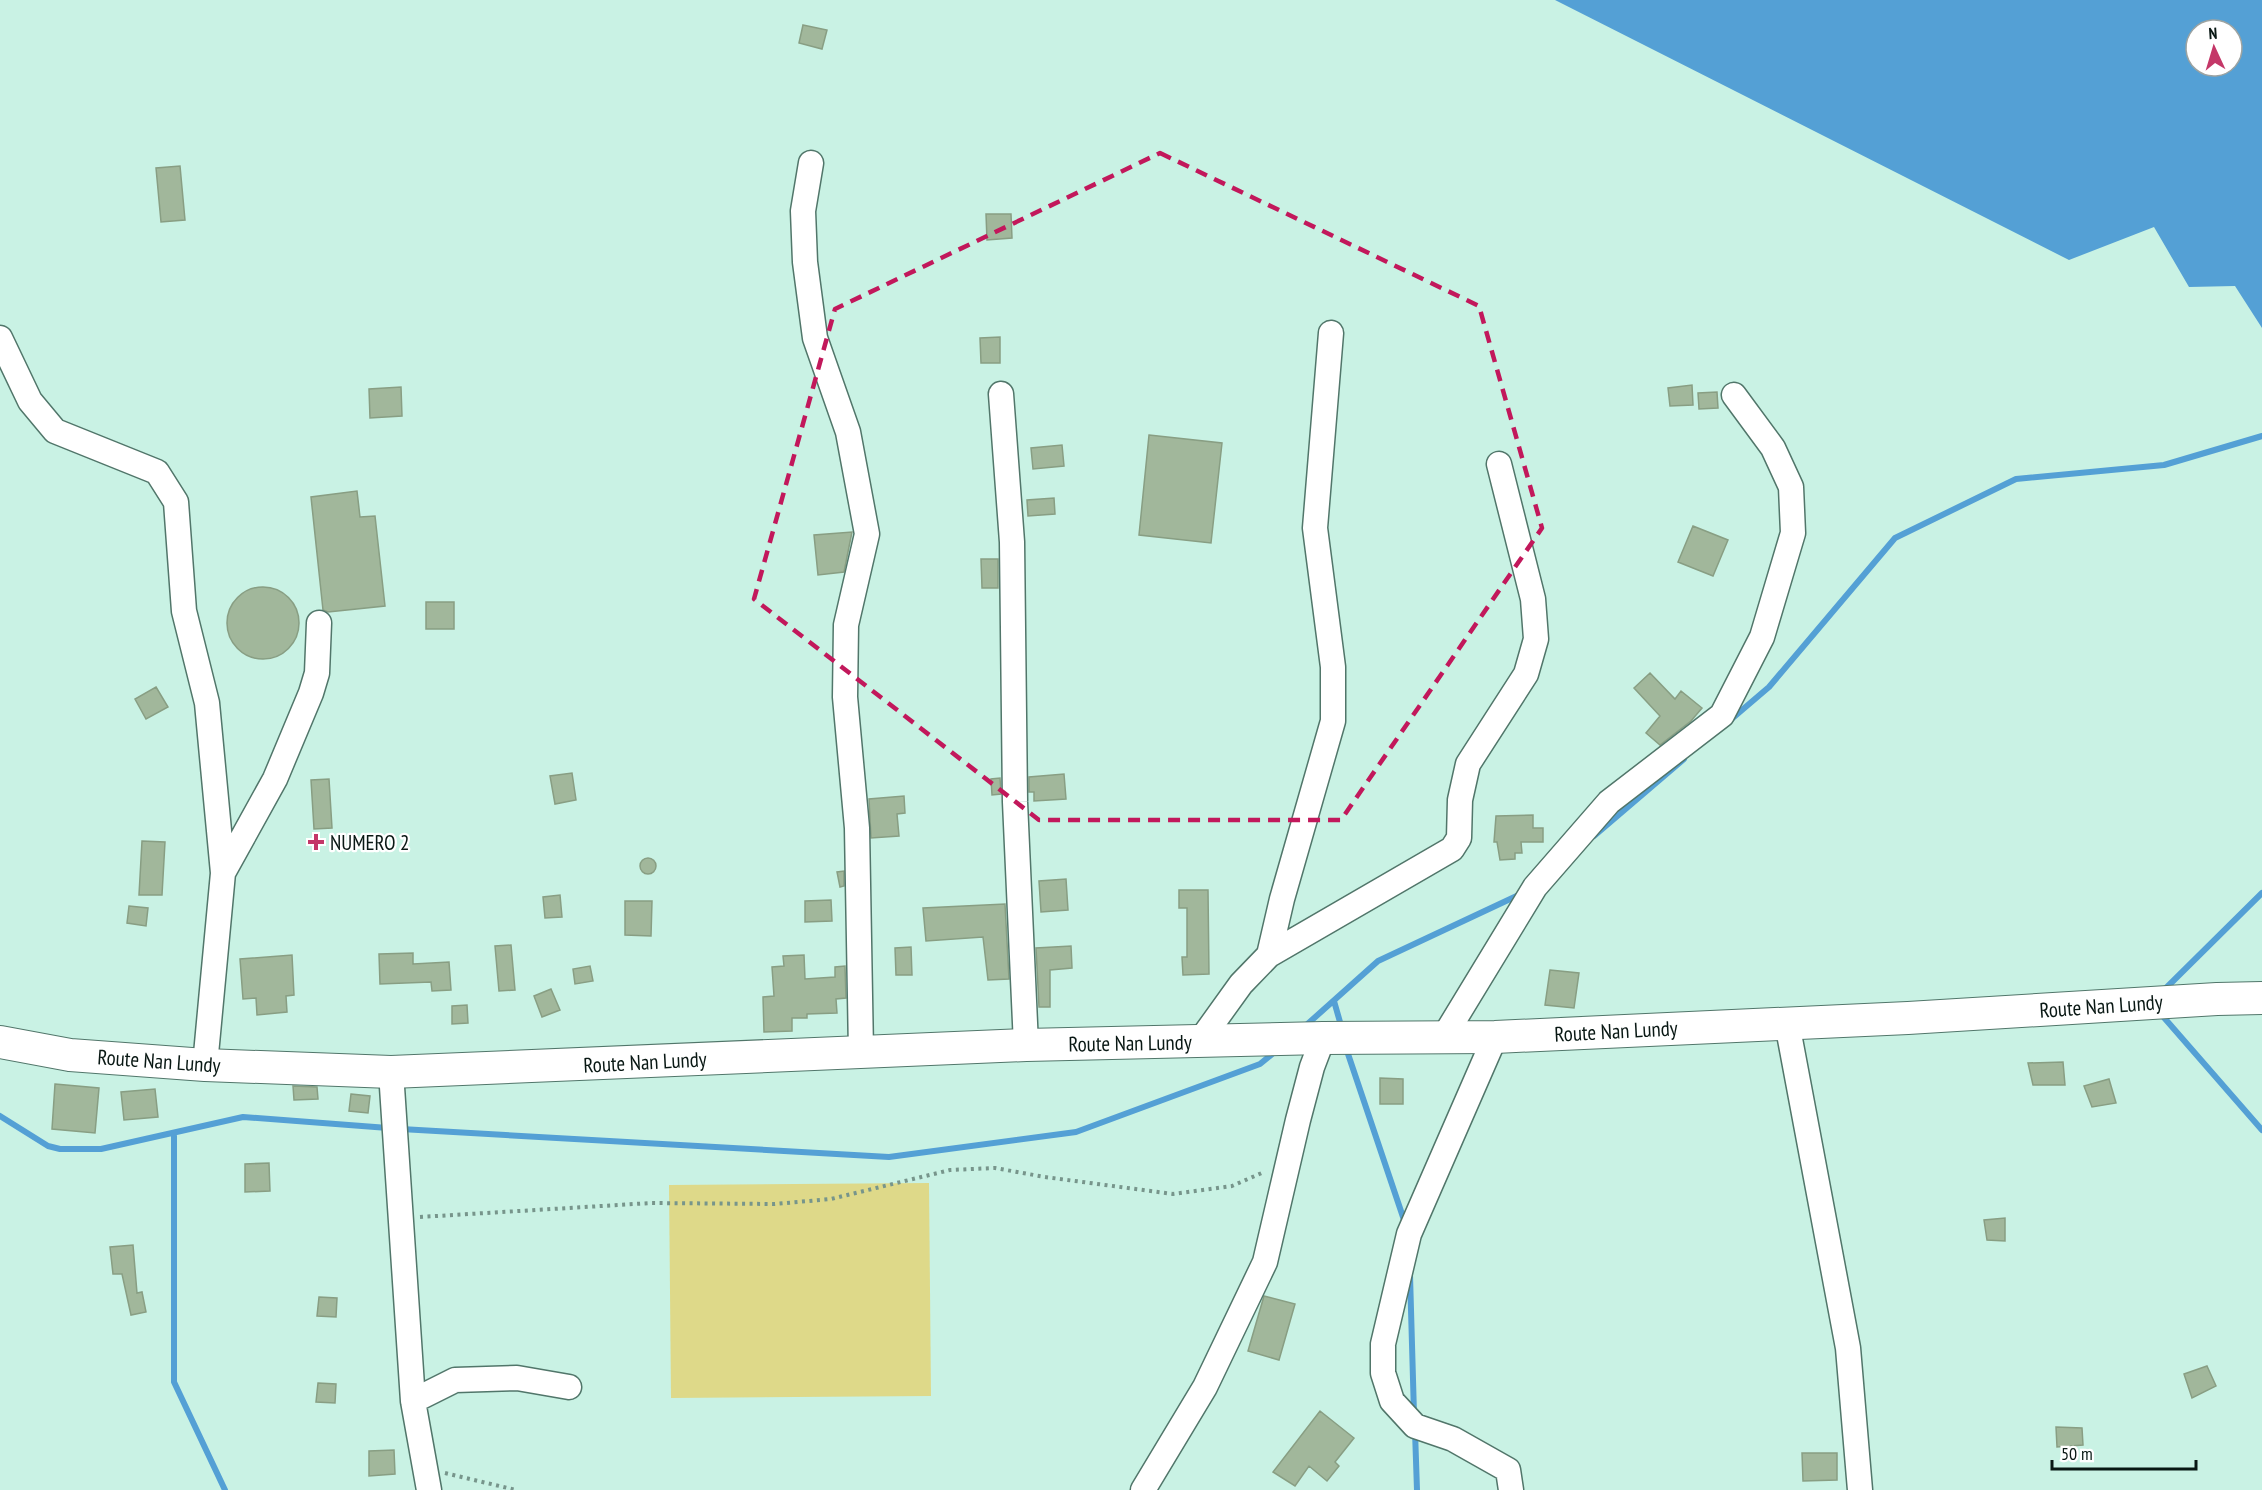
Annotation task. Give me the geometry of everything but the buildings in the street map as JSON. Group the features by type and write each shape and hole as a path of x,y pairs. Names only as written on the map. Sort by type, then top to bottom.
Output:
{"main road":[{"name":"Route Nan Lundy","path":"0,1042 69,1055 206,1065 391,1072 1026,1045 1445,1035 1495,1037 2262,998"}],"street":[{"path":"811,163 803,211 805,262 814,338 848,432 867,534 846,625 845,697 857,828 861,1052"},
{"path":"1269,955 1282,900 1333,721 1334,667 1315,528 1331,333"},
{"path":"0,338 30,401 55,431 157,472 176,502 184,611 207,703 223,873 206,1065"},
{"path":"1001,394 1012,542 1015,802 1026,1045"},
{"path":"1445,1035 1535,887 1609,802 1722,715 1762,637 1793,533 1791,487 1773,448 1734,395"},
{"path":"1200,1041 1241,984 1269,955 1452,849 1459,838 1460,800 1468,764 1526,674 1536,639 1533,599 1499,464"},
{"path":"223,873 275,779 311,693 317,673 319,622"},
{"path":"1787,1023 1848,1348 1860,1490"},
{"path":"1495,1037 1409,1234 1383,1344 1383,1373 1392,1401 1415,1426 1453,1440 1508,1470 1511,1490"},
{"path":"1143,1490 1205,1388 1265,1262 1312,1067 1323,1038"},
{"path":"391,1072 413,1401 428,1483"},
{"path":"413,1401 454,1380 517,1378 569,1387"}],"path":[{"path":"401,1219 651,1203 776,1204 831,1199 950,1170 995,1168 1045,1178 1173,1194 1232,1185 1288,1162"},
{"path":"428,1483 450,1473 516,1490"}],"highlighted area":[{"path":"1160,153 1479,306 1542,528 1341,820 1039,820 754,599 835,309"}],"shaded area":[{"path":"929,1183 931,1396 671,1398 669,1185"}],"water":[{"path":"1555,0 2262,0 2262,328 2235,286 2189,287 2154,227 2069,260"}],"waterway":[{"path":"1728,722 1769,687 1895,538 2016,479 2164,465 2262,436"},
{"path":"1594,836 1684,759"},
{"path":"1303,1028 1378,961 1523,893"},
{"path":"2164,990 2262,893"},
{"path":"1334,1001 1342,1029"},
{"path":"2160,1013 2262,1130"},
{"path":"1346,1048 1405,1223"},
{"path":"401,1129 889,1157 1076,1132 1260,1064 1277,1050"},
{"path":"0,1116 48,1146 60,1149 101,1149 243,1117 388,1128"},
{"path":"174,1134 174,1382 225,1490"},
{"path":"1410,1275 1414,1414"},
{"path":"1415,1431 1417,1490"}],"place":[{"name":"NUMERO 2","path":"316,842"}]}
